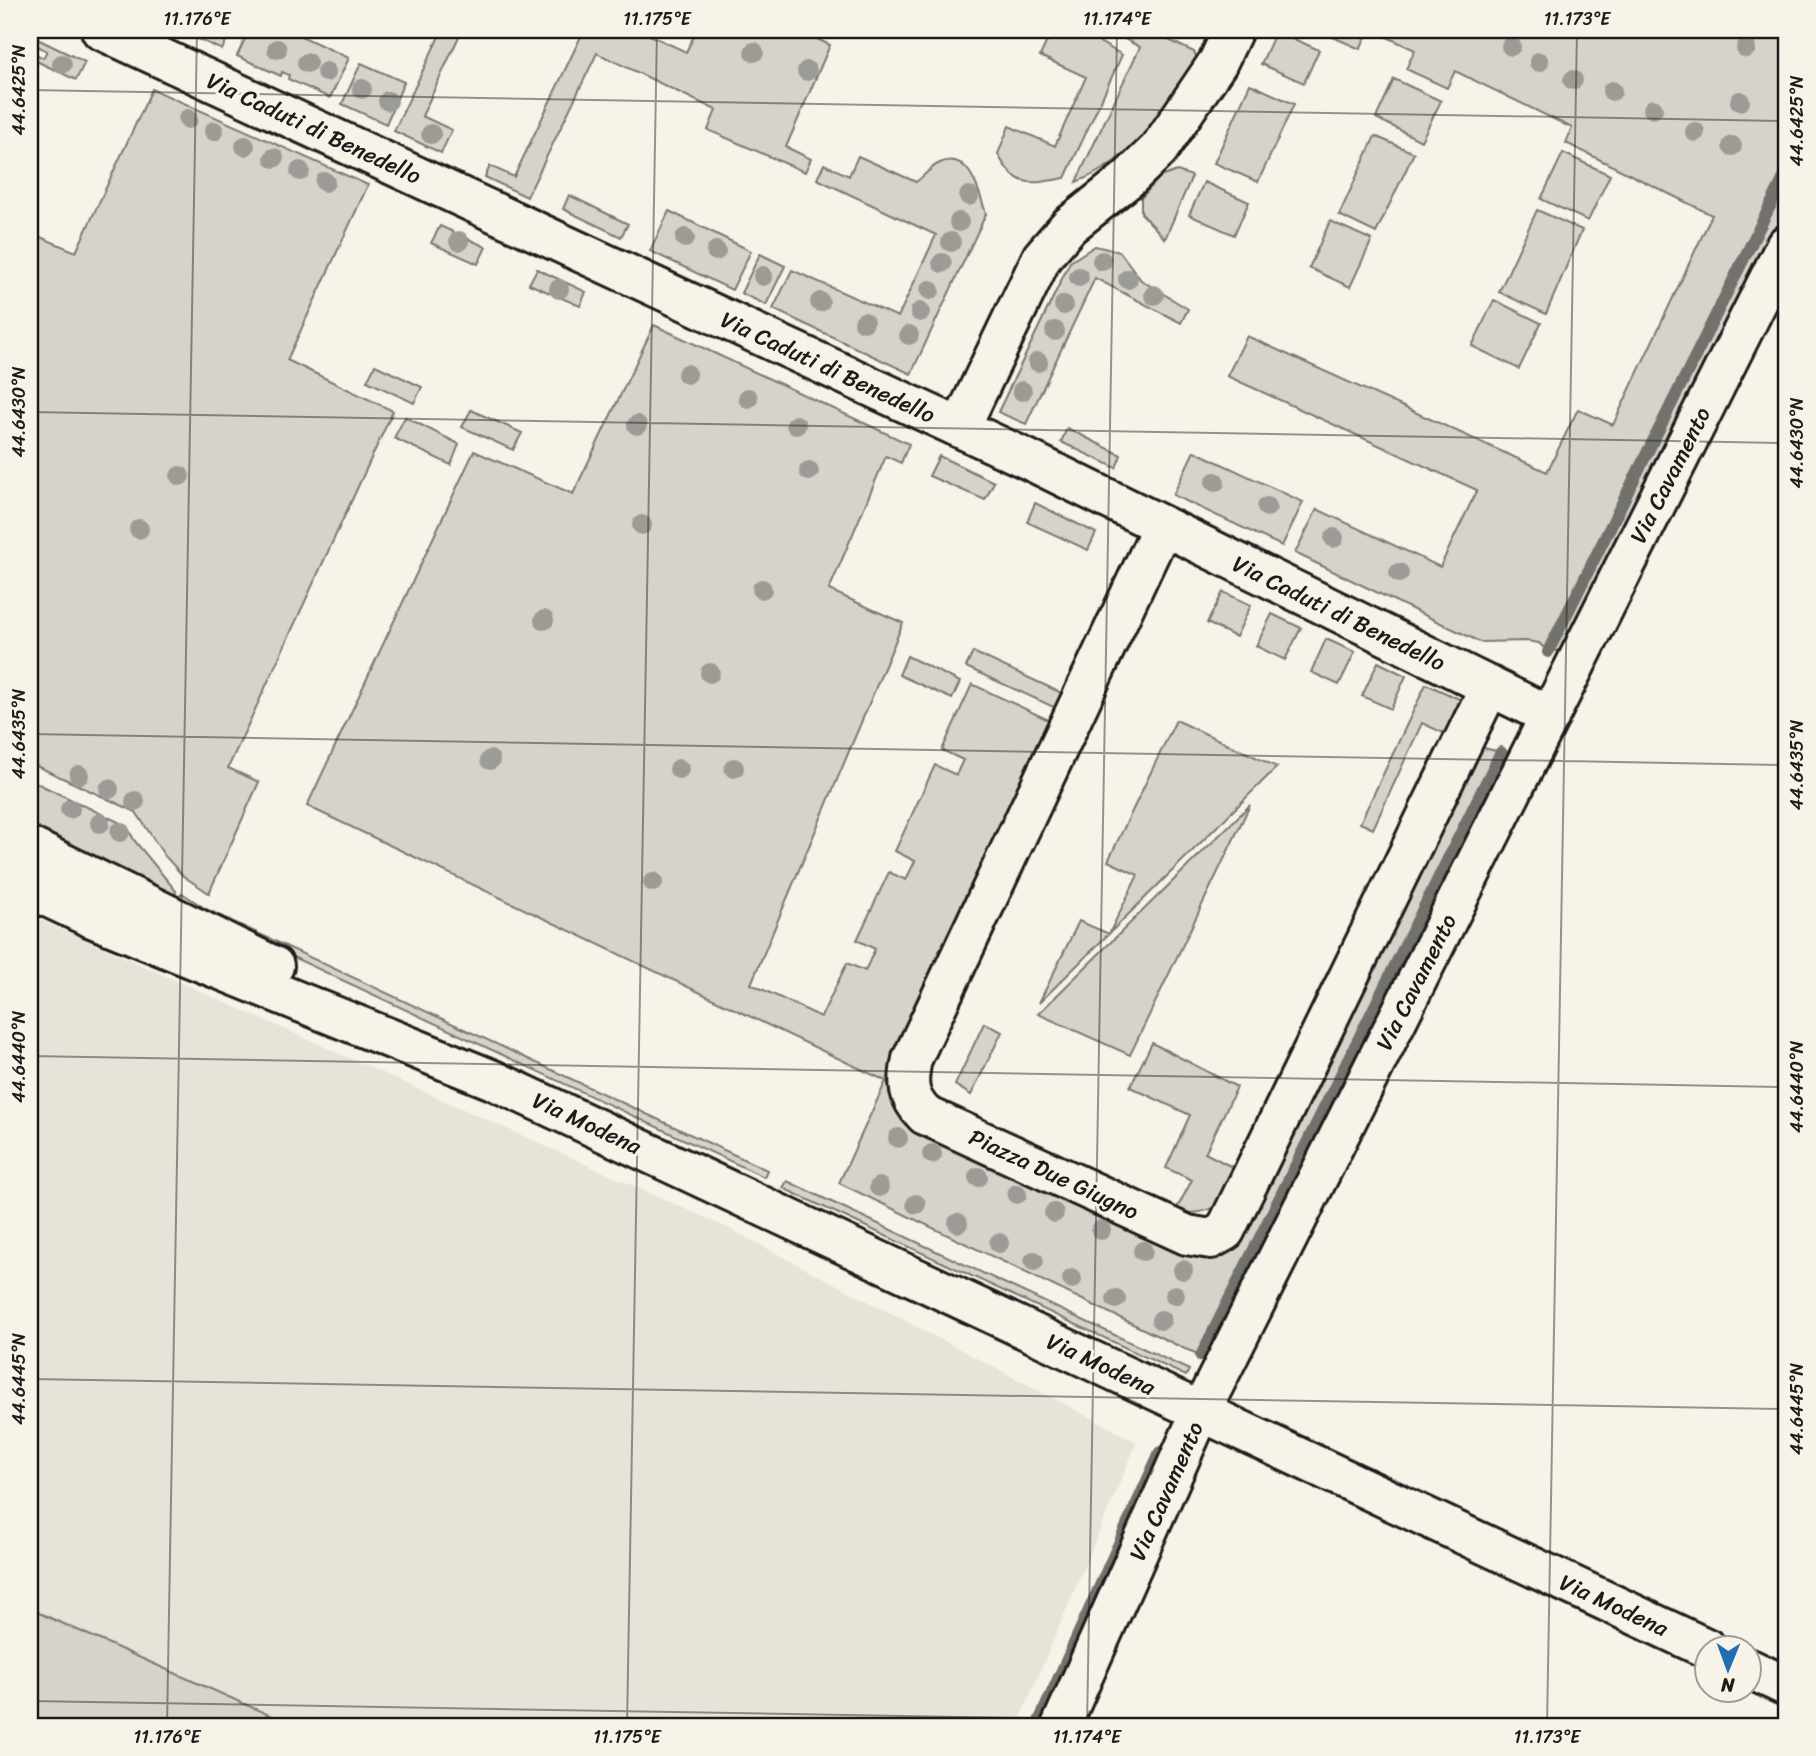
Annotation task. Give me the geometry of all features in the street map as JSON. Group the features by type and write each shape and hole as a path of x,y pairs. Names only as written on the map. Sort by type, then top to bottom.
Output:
{"street":[{"name":"Via Caduti di Benedello","path":"101,30 960,428 1550,716"},
{"path":"960,428 1042,257 1061,234 1128,179 1159,149 1205,83 1233,30"},
{"name":"Via Cavamento","path":"1061,1726 1201,1411 1786,245"},
{"name":"Piazza Due Giugno","path":"1162,527 912,1059 908,1091 913,1103 925,1115 1187,1235 1211,1239 1225,1231 1490,686"},
{"name":"Via Modena","path":"30,847 362,1010 493,1080"},
{"name":"Via Modena","path":"30,889 493,1080 1694,1643"},
{"path":"30,914 68,906"},
{"path":"1764,1676 1786,1686"}],"shaded area":[{"path":"179,30 231,30 222,50"},
{"path":"249,30 288,30 349,58 330,98 288,79 289,75 282,72 281,76 237,56"},
{"path":"442,30 462,30 422,116 452,130 441,153 394,131"},
{"path":"584,30 639,30 686,52 697,30 798,30 830,45 786,147 811,159 805,172 708,130 716,110 597,53 527,197 485,177 490,166 514,177"},
{"path":"1052,30 1078,30 1122,55 1065,178 1043,182 1026,181 1011,173 998,154 1009,126 1055,146 1086,77 1040,56"},
{"path":"1108,30 1148,30 1194,52 1198,60 1160,114 1131,147 1115,161 1076,182 1140,47"},
{"path":"1317,30 1369,30 1360,49"},
{"path":"1372,30 1786,30 1786,216 1576,637 1561,650 1548,652 1539,643 1527,641 1480,642 1295,553 1317,509 1440,567 1477,490 1227,376 1247,336 1547,472 1578,409 1613,425 1712,215 1566,143 1572,128 1455,71 1447,88 1406,69 1415,50"},
{"path":"1276,31 1319,50 1304,83 1261,64"},
{"path":"31,36 85,62 76,80 30,58 30,51 43,58 47,51 30,42"},
{"path":"361,63 404,82 386,124 342,104"},
{"path":"1394,79 1441,101 1421,141 1376,118"},
{"path":"1250,84 1294,104 1258,182 1214,163"},
{"path":"152,89 368,185 287,360 393,411 228,768 259,782 209,893 183,876 164,855 136,812 30,763 30,238 38,236 76,252"},
{"path":"1375,136 1414,153 1376,233 1339,215"},
{"path":"1563,153 1610,175 1588,221 1541,199"},
{"path":"858,156 916,182 938,164 949,160 958,162 966,167 977,185 986,214 911,374 773,309 792,270 898,317 936,235 817,179 824,164 849,176"},
{"path":"1177,171 1192,176 1165,239 1141,213 1141,198 1160,177"},
{"path":"1204,182 1249,202 1234,235 1189,215"},
{"path":"569,195 628,224 621,237 563,209"},
{"path":"1537,210 1582,230 1546,314 1499,292"},
{"path":"669,211 751,251 732,290 650,251"},
{"path":"1330,221 1372,240 1350,287 1309,268"},
{"path":"440,226 486,247 478,264 431,243"},
{"path":"1095,246 1120,252 1141,280 1188,309 1181,323 1095,278 1026,424 998,412 1070,262"},
{"path":"760,254 785,266 766,305 741,293"},
{"path":"537,269 586,292 580,306 529,284"},
{"path":"1494,300 1541,323 1519,369 1472,346"},
{"path":"654,325 909,444 901,463 886,456 829,590 903,623 751,984 821,1017 847,963 865,971 875,949 857,940 889,872 906,880 915,861 895,851 935,765 956,775 963,760 942,750 972,684 1055,723 887,1081 893,1100 1201,1253 1479,747 1501,752 1515,760 1214,1360 1185,1349 839,1183 886,1081 307,806 474,451 573,494"},
{"path":"375,365 422,387 414,403 367,381"},
{"path":"471,410 522,433 513,450 462,427"},
{"path":"405,417 459,444 451,465 394,438"},
{"path":"1067,428 1121,455 1116,468 1061,442"},
{"path":"1194,451 1303,502 1282,546 1173,495"},
{"path":"939,456 994,482 985,500 929,476"},
{"path":"1035,503 1096,533 1088,550 1027,522"},
{"path":"1223,592 1251,605 1236,637 1207,623"},
{"path":"1272,614 1301,628 1285,660 1256,646"},
{"path":"1326,639 1355,652 1339,685 1311,672"},
{"path":"973,652 1066,695 1060,710 966,667"},
{"path":"907,656 960,682 952,699 899,675"},
{"path":"1378,662 1406,676 1391,709 1362,696"},
{"path":"1426,684 1468,703 1452,737 1422,723 1373,829 1360,823"},
{"path":"1176,720 1277,767 1109,933 1138,875 1108,861"},
{"path":"30,780 127,826 134,840 176,891 175,898 30,832"},
{"path":"1250,805 1130,1055 1038,1014"},
{"path":"182,893 206,909 767,1170 764,1177 192,910 179,898"},
{"path":"30,915 728,1228 1137,1442 1017,1726 294,1726 30,1609"},
{"path":"1079,921 1109,934 1039,1003"},
{"path":"984,1023 1002,1032 971,1095 955,1085"},
{"path":"1152,1043 1237,1087 1205,1153 1238,1170 1221,1199 1208,1210 1175,1212 1192,1180 1166,1168 1190,1115 1130,1087"},
{"path":"787,1181 1189,1370 1186,1376 783,1188"},
{"path":"30,1609 294,1726 30,1726"}],"waterway":[{"path":"1548,652 1786,174"},
{"path":"1201,1356 1501,752"},
{"path":"1037,1726 1160,1452"}]}
